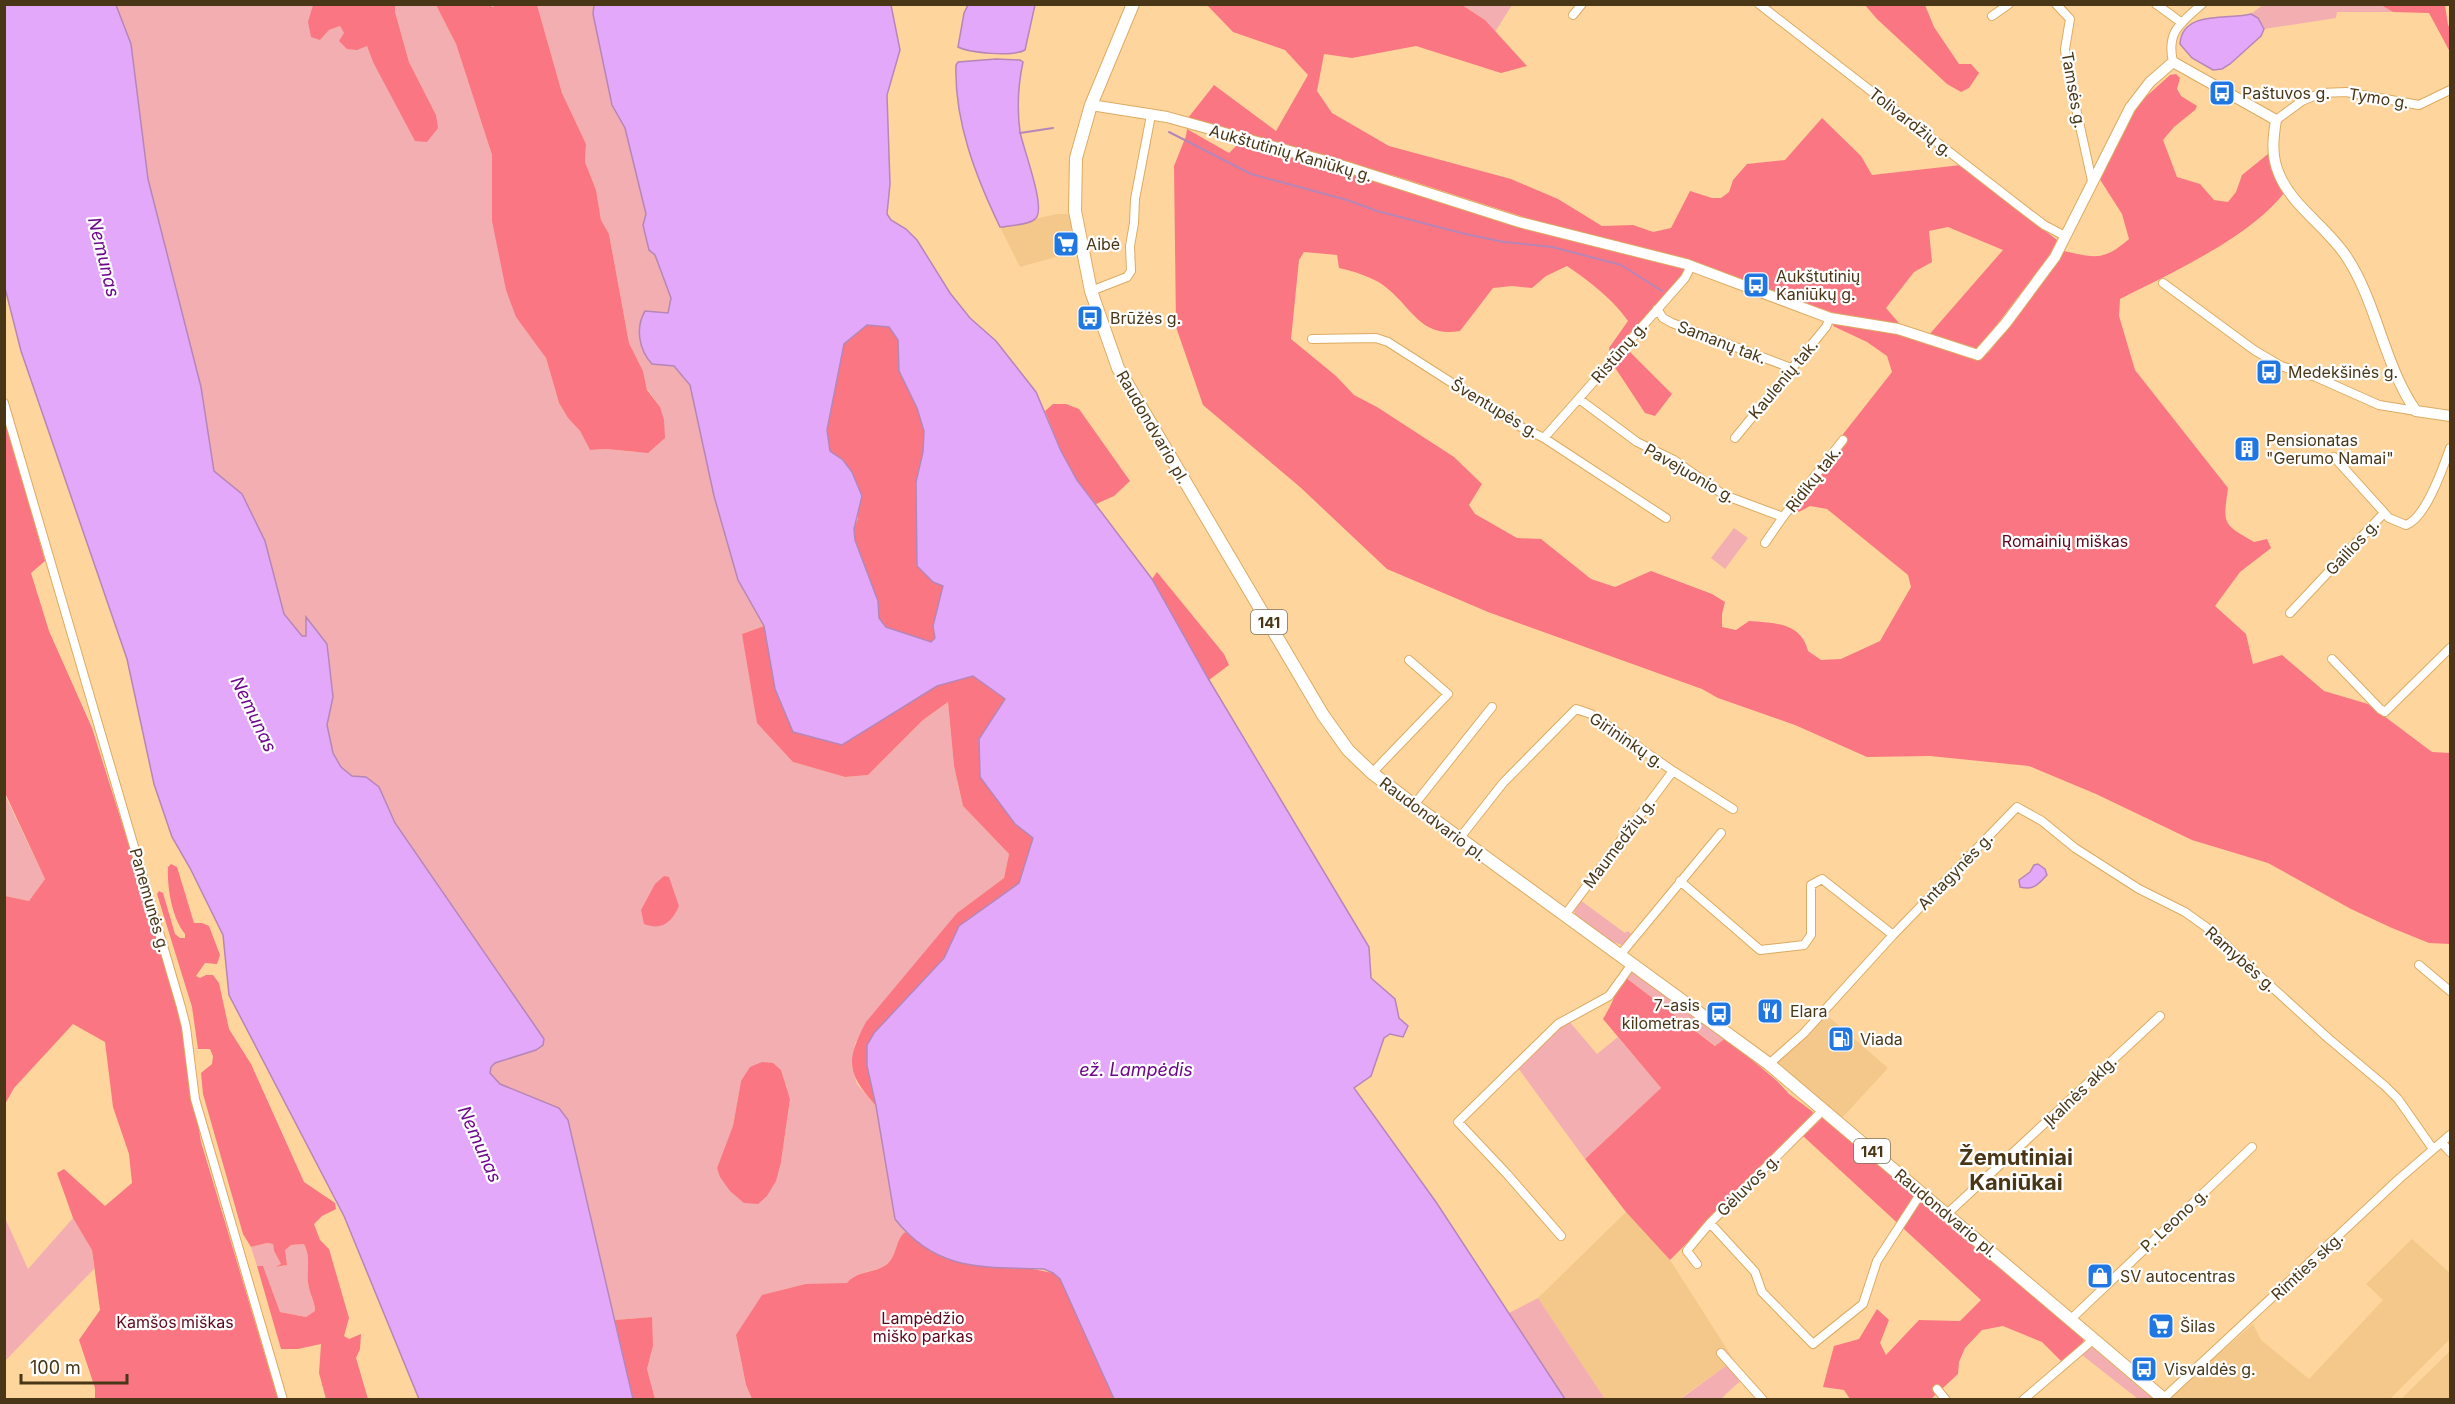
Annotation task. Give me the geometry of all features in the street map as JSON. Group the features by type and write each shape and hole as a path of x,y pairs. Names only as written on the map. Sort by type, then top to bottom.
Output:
{"main road":[{"name":"Raudondvario pl.","path":"1133,4 1091,105 1078,146 1074,191 1077,224 1091,291 1109,348 1139,406 1323,715 1348,750 1372,773 1413,805 1769,1064 2165,1399"}],"street":[{"path":"1573,15 1582,4"},
{"name":"Tolivardžių g.","path":"1759,4 2044,225 2066,236"},
{"path":"1992,16 2009,4"},
{"name":"Tamsės g.","path":"2056,4 2070,19 2065,49 2067,67 2092,181"},
{"path":"2156,4 2182,23"},
{"path":"2202,4 2175,30 2171,42 2174,62 2276,120 2273,142 2274,159 2279,175 2293,195 2347,257 2405,395 2416,411"},
{"name":"Aukštutinių Kaniūkų g.","path":"1091,105 1167,117 1347,167 1519,222 1691,266 1830,318 1898,329 1978,355 2006,323 2049,265 2066,236 2130,108 2150,82 2174,62"},
{"name":"Tymo g.","path":"2276,120 2302,101 2321,93 2346,92 2419,105 2451,90"},
{"path":"1091,291 1116,283 1127,277 1131,271 1130,246 1135,200 1152,115"},
{"name":"Ristūnų g.","path":"1544,438 1685,278 1691,266"},
{"path":"2163,283 2254,350 2281,366 2316,377 2379,405 2451,416"},
{"name":"Samanų tak.","path":"1657,309 1664,318 1672,323 1791,368"},
{"name":"Kaulenių tak.","path":"1735,438 1826,327 1830,318"},
{"name":"Šventupės g.","path":"1312,339 1377,338 1388,342 1521,427 1544,438 1666,518"},
{"name":"Pavejuonio g.","path":"1579,399 1637,442 1674,460 1724,495 1783,517"},
{"name":"Panemunės g.","path":"4,403 181,1007 186,1027 195,1099 283,1400"},
{"name":"Ridikų tak.","path":"1783,517 1843,440"},
{"name":"Gailios g.","path":"2290,613 2384,513 2400,524 2413,523 2437,483 2451,448"},
{"path":"2334,457 2384,513"},
{"path":"1765,543 1783,517"},
{"path":"2332,659 2380,710 2385,712 2451,648"},
{"path":"1372,773 1448,694 1409,660"},
{"path":"1413,805 1492,707"},
{"name":"Girininkų g.","path":"1459,839 1503,783 1576,709 1591,714 1733,809"},
{"name":"Maumedžių g.","path":"1565,915 1673,771"},
{"name":"Antagynės g.","path":"1769,1064 1804,1034 1893,935 2017,807"},
{"name":"Ramybės g.","path":"2017,807 2042,821 2075,848 2139,889 2185,912 2206,927 2329,1039 2385,1086 2398,1099 2433,1149"},
{"path":"1620,955 1721,833"},
{"path":"1680,880 1760,950 1804,945 1811,935 1811,885 1822,879 1893,935"},
{"path":"1561,1236 1458,1122 1558,1024 1609,996 1632,964"},
{"path":"2419,965 2451,991"},
{"name":"Įkalnės aklg.","path":"1947,1215 2160,1016"},
{"name":"Gėluvos g.","path":"1697,1264 1687,1251 1710,1223 1824,1109"},
{"name":"Rimties skg.","path":"2165,1399 2433,1149 2451,1135"},
{"path":"2442,1143 2451,1152"},
{"name":"P. Leono g.","path":"2071,1319 2252,1147"},
{"path":"1710,1223 1755,1272 1762,1292 1813,1344 1863,1304 1877,1261 1921,1193"},
{"path":"2023,1400 2094,1339"},
{"path":"1721,1353 1763,1400"},
{"path":"1937,1389 1946,1400"}],"shaded area":[{"path":"2264,4 2381,5 2393,12 2337,12 2336,18 2264,29 2258,18 2251,14"},
{"path":"116,5 313,5 312,12 320,40 329,30 340,26 344,33 367,46 373,62 436,115 409,62 395,5 436,5 456,44 492,155 492,183 506,290 546,358 559,403 568,418 580,431 590,450 635,452 660,407 647,389 643,371 629,343 609,234 601,220 596,190 585,162 586,144 562,93 537,5 594,5 593,14 612,105 625,128 646,214 643,225 649,250 655,255 671,298 667,314 674,366 690,385 714,496 738,580 764,626 742,634 793,762 845,777 868,775 923,720 948,702 954,766 963,806 1009,854 1004,878 957,913 855,1043 852,1067 857,1084 876,1106 895,1219 905,1232 899,1239 890,1262 886,1265 860,1274 847,1283 830,1285 736,1335 746,1385 752,1399 655,1399 647,1369 653,1346 651,1317 615,1320 568,1120 558,1108 500,1084 490,1073 495,1063 536,1050 395,823 379,787 366,777 352,776 341,767 333,753 327,725 333,697 327,644 306,626 306,636 302,636 284,614 265,541 242,494 214,471 201,387 148,179 131,44","holes":["781,1070 790,1099 781,1162 717,1168 733,1127 741,1081"]},
{"path":"1462,5 1512,5 1495,32 1485,20"},
{"path":"1057,214 1070,214 1074,252 1020,267 1000,227"},
{"path":"1734,528 1748,538 1725,569 1711,558"},
{"path":"4,793 45,879 29,901 5,896"},
{"path":"1580,900 1625,933 1628,931 1632,935 1622,945 1610,941 1575,914 1574,909"},
{"path":"1633,971 1726,1038 1716,1046 1625,977"},
{"path":"1822,1011 1888,1068 1842,1118 1775,1060"},
{"path":"1568,1020 1597,1054 1618,1037 1661,1088 1585,1159 1518,1068"},
{"path":"1626,1212 1670,1260 1734,1360 1679,1399 1605,1399 1538,1298"},
{"path":"5,1218 28,1269 73,1218 92,1249 94,1269 5,1361"},
{"path":"2412,1239 2450,1273 2450,1339 2390,1399 2174,1400 2170,1396 2253,1324 2261,1340 2309,1379 2383,1300 2366,1284"},
{"path":"267,1243 273,1244 281,1264 278,1267 287,1265 284,1250 291,1245 304,1244 308,1255 308,1282 315,1312 306,1317 280,1312 263,1267 257,1266 251,1247"},
{"path":"1538,1298 1605,1399 1565,1399 1509,1313"},
{"path":"2089,1347 2092,1347 2153,1399 2138,1399 2082,1355"},
{"path":"2450,1351 2450,1399 2401,1399"},
{"path":"1727,1365 1740,1381 1723,1397 1724,1399 1679,1400"}],"green space":[{"path":"486,4 493,7 495,5 537,5 562,93 586,144 585,162 596,190 601,220 609,234 629,343 643,371 647,390 660,407 664,420 665,438 648,453 606,449 590,450 580,431 568,418 559,403 546,358 516,317 506,290 492,221 492,155 456,44 436,5"},
{"path":"313,5 395,5 409,62 436,115 438,128 427,142 415,141 373,62 367,46 357,50 347,49 339,41 344,33 340,26 329,30 320,40 311,37 308,22"},
{"path":"1207,5 1462,5 1485,20 1527,66 1501,73 1416,46 1352,58 1324,54 1317,91 1332,113 1389,146 1511,179 1558,199 1602,226 1633,225 1653,232 1671,228 1690,191 1712,198 1721,198 1729,192 1733,180 1747,164 1785,160 1822,118 1861,156 1872,175 1961,165 2057,240 2055,248 1977,351 1928,336 2003,250 1948,227 1929,231 1932,262 1914,272 1886,308 1904,329 1842,316 1668,254 1542,223 1402,178 1188,118 1214,85 1276,131 1308,75 1285,50 1233,32"},
{"path":"1865,5 1925,5 1934,27 1959,64 1971,64 1979,73 1969,88 1961,92 1947,84"},
{"path":"2381,5 2445,5 2450,28 2450,52 2429,13 2393,12"},
{"name":"Romainių miškas","path":"2176,74 2180,78 2177,89 2181,96 2197,106 2163,140 2177,177 2200,184 2214,200 2228,202 2236,192 2242,175 2268,154 2284,193 2251,225 2230,239 2185,266 2120,299 2119,316 2135,370 2228,488 2225,509 2230,526 2254,542 2267,539 2271,548 2240,572 2215,606 2246,634 2253,664 2282,655 2324,691 2368,704 2432,752 2450,753 2450,944 2429,943 2392,928 2351,909 2268,863 2192,840 2096,794 2029,766 1930,756 1867,757 1795,725 1488,612 1387,569 1300,487 1203,405 1176,327 1174,166 1187,129 1229,153 1239,143 1687,267 1670,291 1610,354 1609,348 1628,321 1608,298 1567,266 1546,276 1532,288 1512,286 1493,288 1460,331 1446,332 1425,325 1379,282 1339,268 1337,255 1304,252 1299,260 1291,339 1336,376 1354,395 1377,407 1454,457 1482,484 1469,505 1475,514 1517,538 1541,539 1591,579 1615,587 1651,571 1712,594 1725,602 1722,627 1736,630 1749,621 1785,626 1799,634 1808,651 1821,660 1841,659 1880,641 1911,587 1908,575 1827,509 1810,506 1799,512 1792,507 1840,438 1892,372 1887,356 1867,342 1833,326 1835,322 1899,334 1981,357 1989,352 2064,251 2099,256 2113,251 2129,239 2122,214 2099,178 2139,103 2170,75"},
{"path":"867,325 889,327 898,340 899,371 917,408 924,431 923,452 916,482 917,565 943,585 933,626 935,638 931,642 886,627 879,618 878,601 855,540 854,529 858,518 843,460 830,451 827,430 844,344"},
{"path":"1627,349 1672,394 1655,416 1645,413 1614,366"},
{"path":"1053,404 1066,404 1079,409 1130,481 1114,496 1096,504 1077,480 1061,451 1045,411"},
{"name":"Kamšos miškas","path":"4,414 45,561 31,573 49,631 92,728 178,1001 201,1142 278,1399 95,1399 95,1388 79,1340 100,1310 92,1250 73,1218 57,1173 64,1169 105,1206 132,1183 129,1154 113,1107 105,1042 73,1024 14,1088 5,1104 5,896 29,901 45,879 5,793"},
{"path":"1157,572 1224,654 1229,665 1209,680 1152,579"},
{"path":"764,626 775,689 793,731 841,745 937,686 973,676 1006,699 979,739 1015,824 1034,838 1019,883 959,926 944,958 874,1033 867,1066 876,1106 859,1085 852,1067 855,1047 866,1022 957,913 1004,878 1009,854 963,806 954,766 948,702 923,720 868,775 845,777 793,762 757,723 742,634"},
{"path":"171,864 177,867 194,923 209,926 220,955 217,964 205,963 196,976 200,978 213,975 219,983 229,1029 251,1064 304,1182 335,1203 336,1209 322,1216 314,1224 320,1240 329,1249 349,1318 344,1336 349,1339 361,1334 360,1349 356,1358 368,1399 326,1399 319,1373 321,1344 298,1349 281,1349 257,1266 263,1266 280,1312 306,1317 315,1311 308,1282 308,1255 304,1244 291,1245 285,1250 287,1265 276,1267 281,1264 273,1244 267,1243 251,1247 243,1234 203,1094 201,1073 212,1064 213,1056 210,1049 198,1049 192,1007 157,894 159,891 163,893 175,934 180,938 185,938 174,911 168,884 168,867"},
{"path":"664,876 669,877 679,906 666,924 650,926 644,924 641,910 655,884"},
{"path":"1625,977 1715,1046 1726,1038 1789,1094 1813,1112 1811,1119 1670,1260 1626,1212 1585,1159 1661,1088 1603,1019"},
{"path":"762,1062 773,1063 781,1070 790,1099 776,1181 767,1196 758,1204 744,1203 730,1191 720,1177 717,1168 733,1126 741,1081 750,1067"},
{"path":"1823,1117 2084,1339 2081,1347 2063,1363 2042,1342 2003,1326 1982,1330 1965,1348 1959,1362 1958,1374 1931,1399 1850,1399 1844,1390 1823,1387 1834,1346 1859,1339 1877,1309 1889,1320 1880,1343 1886,1355 1919,1320 1960,1321 1981,1300 1803,1136"},
{"name":"Lampėdžio miško parkas","path":"905,1232 926,1248 1053,1273 1060,1279 1114,1399 752,1399 746,1385 736,1335 762,1295 806,1284 847,1283 855,1276 876,1270 890,1262 899,1239"},
{"path":"652,1317 653,1346 647,1369 655,1399 633,1399 615,1320"}],"water":[{"name":"Nemunas","path":"4,5 116,5 131,44 148,179 201,387 214,471 242,494 265,541 284,614 302,636 306,636 306,617 327,644 333,697 327,725 333,753 341,767 352,776 366,777 379,787 395,823 544,1039 543,1045 536,1050 495,1063 490,1073 500,1084 559,1108 568,1120 633,1399 419,1399 344,1216 229,995 223,935 172,837 154,784 127,659 21,351 5,288"},
{"name":"ež. Lampėdis","path":"594,5 891,5 900,50 887,95 890,184 887,214 891,220 906,229 917,240 950,293 970,318 996,341 1036,392 1061,451 1077,480 1152,579 1209,680 1369,947 1371,978 1395,999 1399,1018 1408,1026 1403,1037 1390,1034 1384,1038 1371,1076 1354,1088 1436,1202 1565,1399 1114,1399 1060,1279 1053,1273 1044,1269 981,1266 944,1258 927,1249 895,1219 867,1066 867,1045 874,1033 944,958 959,926 1019,883 1033,838 1015,824 980,777 979,739 1005,699 973,676 937,686 842,745 793,732 775,689 764,626 738,580 714,496 690,385 674,366 652,364 641,346 639,332 645,311 668,313 671,298 655,255 649,250 643,225 646,214 625,128 612,105 593,14","holes":["867,325 889,327 898,340 899,371 917,408 924,431 923,452 916,482 917,566 933,582 943,586 933,626 935,638 931,642 886,627 879,618 878,601 855,540 854,529 862,496 852,472 843,460 830,451 827,430 844,344"]},
{"path":"968,5 1035,5 1025,50 992,53 958,47 964,13"},
{"path":"2251,14 2258,18 2264,29 2261,36 2222,69 2213,70 2192,58 2180,44 2183,33 2189,25 2198,21"},
{"path":"996,59 1023,62 1019,88 1019,123 1038,202 1036,218 1025,223 1004,227 1000,227 975,169 963,128 956,86 958,62"},
{"path":"2038,864 2045,869 2047,875 2032,887 2020,887 2019,880 2030,872 2034,865"}],"waterway":[{"path":"1020,133 1053,128"},
{"path":"1169,132 1251,174 1465,234 1504,242 1552,247 1621,265 1662,291"}],"place":[{"name":"Paštuvos g.","path":"2222,93"},
{"name":"Aibė","path":"1066,244"},
{"name":"Aukštutinių Kaniūkų g.","path":"1756,285"},
{"name":"Brūžės g.","path":"1090,318"},
{"name":"Medekšinės g.","path":"2269,372"},
{"name":"Pensionatas \"Gerumo Namai\"","path":"2247,449"},
{"name":"Elara","path":"1770,1011"},
{"name":"7-asis kilometras","path":"1719,1014"},
{"name":"Viada","path":"1841,1039"},
{"name":"SV autocentras","path":"2100,1276"},
{"name":"Šilas","path":"2161,1326"},
{"name":"Visvaldės g.","path":"2144,1369"}],"district":[{"name":"Žemutiniai Kaniūkai","path":"2016,1170"}]}
